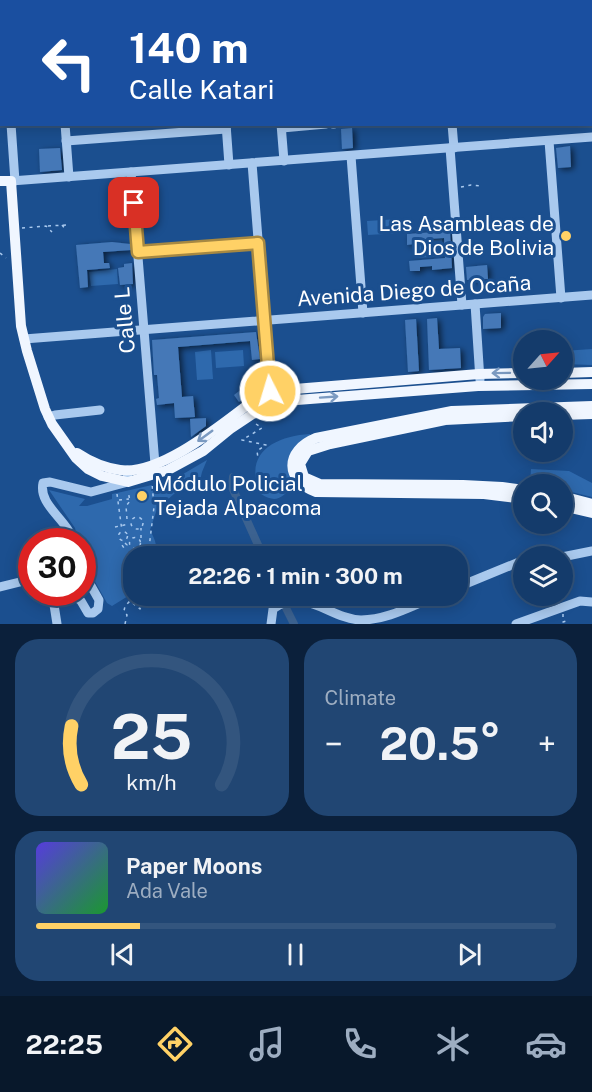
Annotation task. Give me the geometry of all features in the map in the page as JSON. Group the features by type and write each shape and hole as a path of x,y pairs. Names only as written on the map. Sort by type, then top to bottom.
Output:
{"main road":[{"path":"9,181 24,339 48,417 76,458 88,469 128,486 203,450 270,396 479,374 513,373"},
{"path":"573,373 592,372"},
{"path":"270,396 481,386 592,384"},
{"path":"513,493 408,484 360,489 314,483 304,477 301,460 308,451 324,445 452,415 592,406"},
{"path":"573,415 592,414"},
{"path":"452,415 513,416"},
{"path":"69,447 91,461 122,471 155,474"},
{"path":"573,499 592,504"},
{"path":"573,509 592,513"}],"street":[{"path":"11,126 9,181 592,137"},
{"path":"65,126 69,177"},
{"path":"282,126 284,161"},
{"path":"452,126 462,305"},
{"path":"66,141 226,127 229,165"},
{"path":"549,141 561,298"},
{"path":"351,156 363,313"},
{"path":"252,163 270,396"},
{"name":"Calle L","path":"131,172 155,474"},
{"path":"138,252 258,243"},
{"name":"Avenida Diego de Ocaña","path":"24,339 592,295"},
{"path":"475,304 481,386"},
{"path":"48,417 100,410"},
{"path":"67,528 44,497 43,483 50,482 91,492 128,486 127,470"},
{"path":"573,554 592,551"},
{"path":"468,583 513,564"},
{"path":"0,587 18,582"},
{"path":"84,606 88,613 93,613 98,609 99,600 96,595"},
{"path":"516,624 580,602 592,602"},
{"path":"54,606 57,624"},
{"path":"271,624 273,609 278,606"},
{"path":"318,606 350,619 371,619 411,606"}],"path":[{"path":"460,188 471,185 481,186"},
{"path":"61,224 66,230"},
{"path":"21,228 66,225"},
{"path":"47,226 52,232"},
{"path":"0,253 12,264"},
{"path":"249,421 262,428 242,440 266,445 257,452 258,458"},
{"path":"149,546 155,474"},
{"path":"128,486 129,499 126,506 128,519 132,528 136,530 141,528"},
{"path":"115,526 121,526 130,523 133,518 139,518 143,522 140,545 133,548 119,537 122,531 121,526 117,493"},
{"path":"118,500 129,499"},
{"path":"120,517 128,519"},
{"path":"126,533 132,528"},
{"path":"136,530 136,538"},
{"path":"122,531 126,533"},
{"path":"126,533 126,543"},
{"path":"126,543 131,539 140,540"},
{"path":"125,606 124,610 127,615 125,624"},
{"path":"562,611 566,624"}],"shaded area":[{"path":"399,219 400,233 368,235 367,221"},
{"path":"442,239 443,256 417,258 415,241"},
{"path":"117,269 118,284 91,286 89,272"},
{"path":"592,349 592,365 573,364 573,350"},
{"path":"211,350 213,379 197,380 195,352"},
{"path":"243,350 244,366 216,368 215,352"},
{"path":"310,434 306,448 292,472 291,487 288,491 274,499 261,494 256,480 256,468 265,450 284,439"},
{"path":"207,460 199,485 175,493 157,509 150,530 156,546 123,546 123,599 112,606 107,603 96,583 96,528 75,528 49,490 85,499 79,506 87,506 112,499 112,494 152,485 151,491"},
{"path":"531,469 569,471 592,483 592,497 573,492 573,474 531,474"}],"building":[{"path":"352,128 353,148 342,149 341,129"},
{"path":"570,146 571,167 558,168 556,148"},
{"path":"60,148 62,170 40,172 39,149"},
{"path":"450,231 452,268 432,270 432,266 420,267 420,271 410,271 409,261 445,258 444,238 414,240 414,244 407,245 407,234"},
{"path":"112,242 130,244 131,250 103,252 104,263 109,263 110,268 87,270 88,287 80,288 76,245"},
{"path":"132,263 133,284 120,285 118,268"},
{"path":"487,265 488,279 467,280 466,267"},
{"path":"501,313 501,328 483,329 485,314"},
{"path":"437,318 439,349 460,348 461,368 429,370 427,319"},
{"path":"416,319 419,371 408,372 405,320"},
{"path":"256,332 260,359 252,360 250,341 178,347 182,397 193,396 195,417 175,418 174,403 157,405 156,399 159,398 157,375 154,375 152,340"},
{"path":"261,371 262,383 239,402 234,395 256,378 256,372"},
{"path":"206,418 206,426 191,437 190,419"}],"waterway":[{"path":"233,477 232,487 259,546"},
{"path":"285,606 294,624"}],"place":[{"name":"Las Asambleas de Dios de Bolivia","path":"566,236"},
{"name":"Módulo Policial Tejada Alpacoma","path":"142,496"}],"route":[{"path":"134,203 138,252 258,243 270,391"}]}
